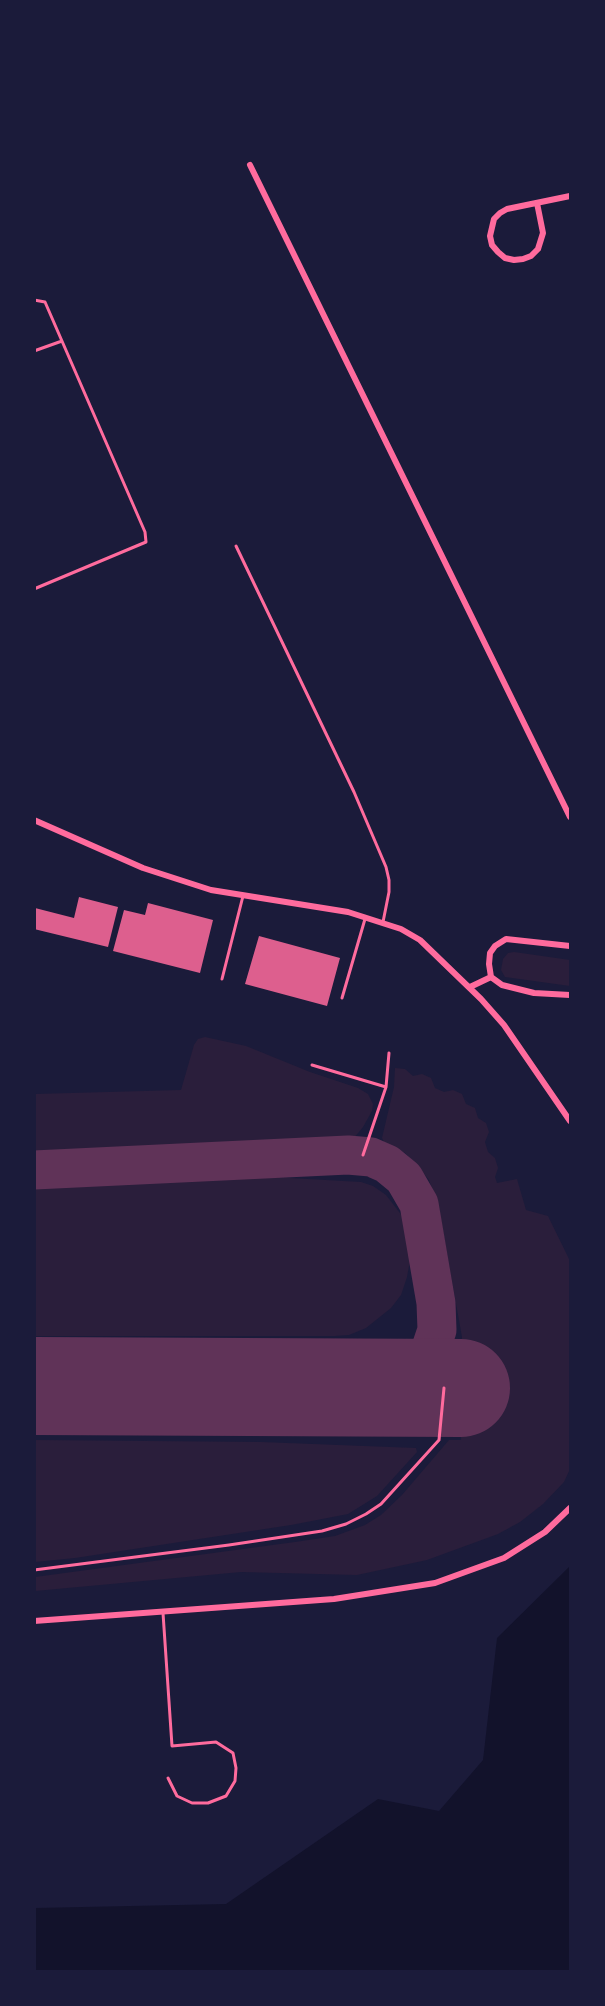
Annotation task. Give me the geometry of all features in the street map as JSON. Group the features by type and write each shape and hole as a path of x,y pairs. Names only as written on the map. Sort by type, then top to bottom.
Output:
{"street":[{"path":"250,165 570,817"},
{"path":"537,203 543,232 538,249 523,260 505,258 492,245 490,236 494,219 507,209 570,196"},
{"path":"34,820 143,868 211,890 348,912 401,929 420,940 463,980 504,1025 570,1121"},
{"path":"570,946 506,939 495,946 490,953 489,964 491,977 502,986 534,993 570,995"},
{"path":"470,987 491,977"},
{"path":"34,1621 334,1599 435,1583 504,1558 545,1532 570,1508"}],"lane":[{"path":"34,300 45,302 145,532 146,542 34,589"},
{"path":"34,351 62,341"},
{"path":"236,546 354,792 386,867 389,892 383,922"},
{"path":"222,979 243,896"},
{"path":"342,998 366,917"},
{"path":"363,1155 386,1087 389,1053"},
{"path":"312,1065 386,1087"},
{"path":"34,1570 229,1545 322,1531 346,1524 366,1514 389,1496 439,1440 444,1388"},
{"path":"162,1611 172,1746 216,1742 233,1753 236,1768 235,1781 226,1796 208,1803 192,1803 177,1796 168,1778"}],"shaded area":[{"path":"508,953 570,960 570,986 505,977 501,970 503,959"},
{"path":"205,1037 246,1046 310,1072 358,1088 368,1094 373,1104 372,1111 354,1138 35,1154 35,1094 181,1090 194,1045 198,1039"},
{"path":"395,1068 405,1069 413,1076 422,1074 431,1078 435,1088 444,1092 453,1090 462,1094 466,1104 475,1108 478,1118 486,1123 489,1132 485,1142 498,1168 495,1177 497,1183 517,1179 526,1210 548,1216 569,1259 570,1469 564,1482 543,1504 520,1522 498,1534 427,1560 357,1575 241,1572 35,1591 35,1577 335,1536 365,1525 381,1515 402,1495 449,1440 461,1440 462,1337 439,1209 429,1180 417,1165 405,1153 384,1142 382,1138 394,1087"},
{"path":"255,1176 361,1182 373,1186 386,1195 403,1217 411,1255 401,1295 391,1308 366,1328 349,1335 35,1336 35,1187"},
{"path":"35,1440 261,1442 416,1448 417,1452 377,1496 348,1514 291,1525 35,1562"},
{"path":"570,1566 570,1971 35,1971 35,1908 226,1904 378,1799 439,1811 483,1760 497,1638"}],"building":[{"path":"79,897 118,907 108,947 34,929 35,908 74,918"},
{"path":"148,903 213,920 200,973 113,951 124,910 145,915"},
{"path":"259,936 340,958 327,1006 245,984"}],"taxiway":[{"path":"34,1170 348,1155 371,1157 387,1164 404,1178 419,1204 436,1303 437,1330 431,1348 413,1370 392,1382 363,1387"}],"runway":[{"path":"34,1386 461,1388"}]}
